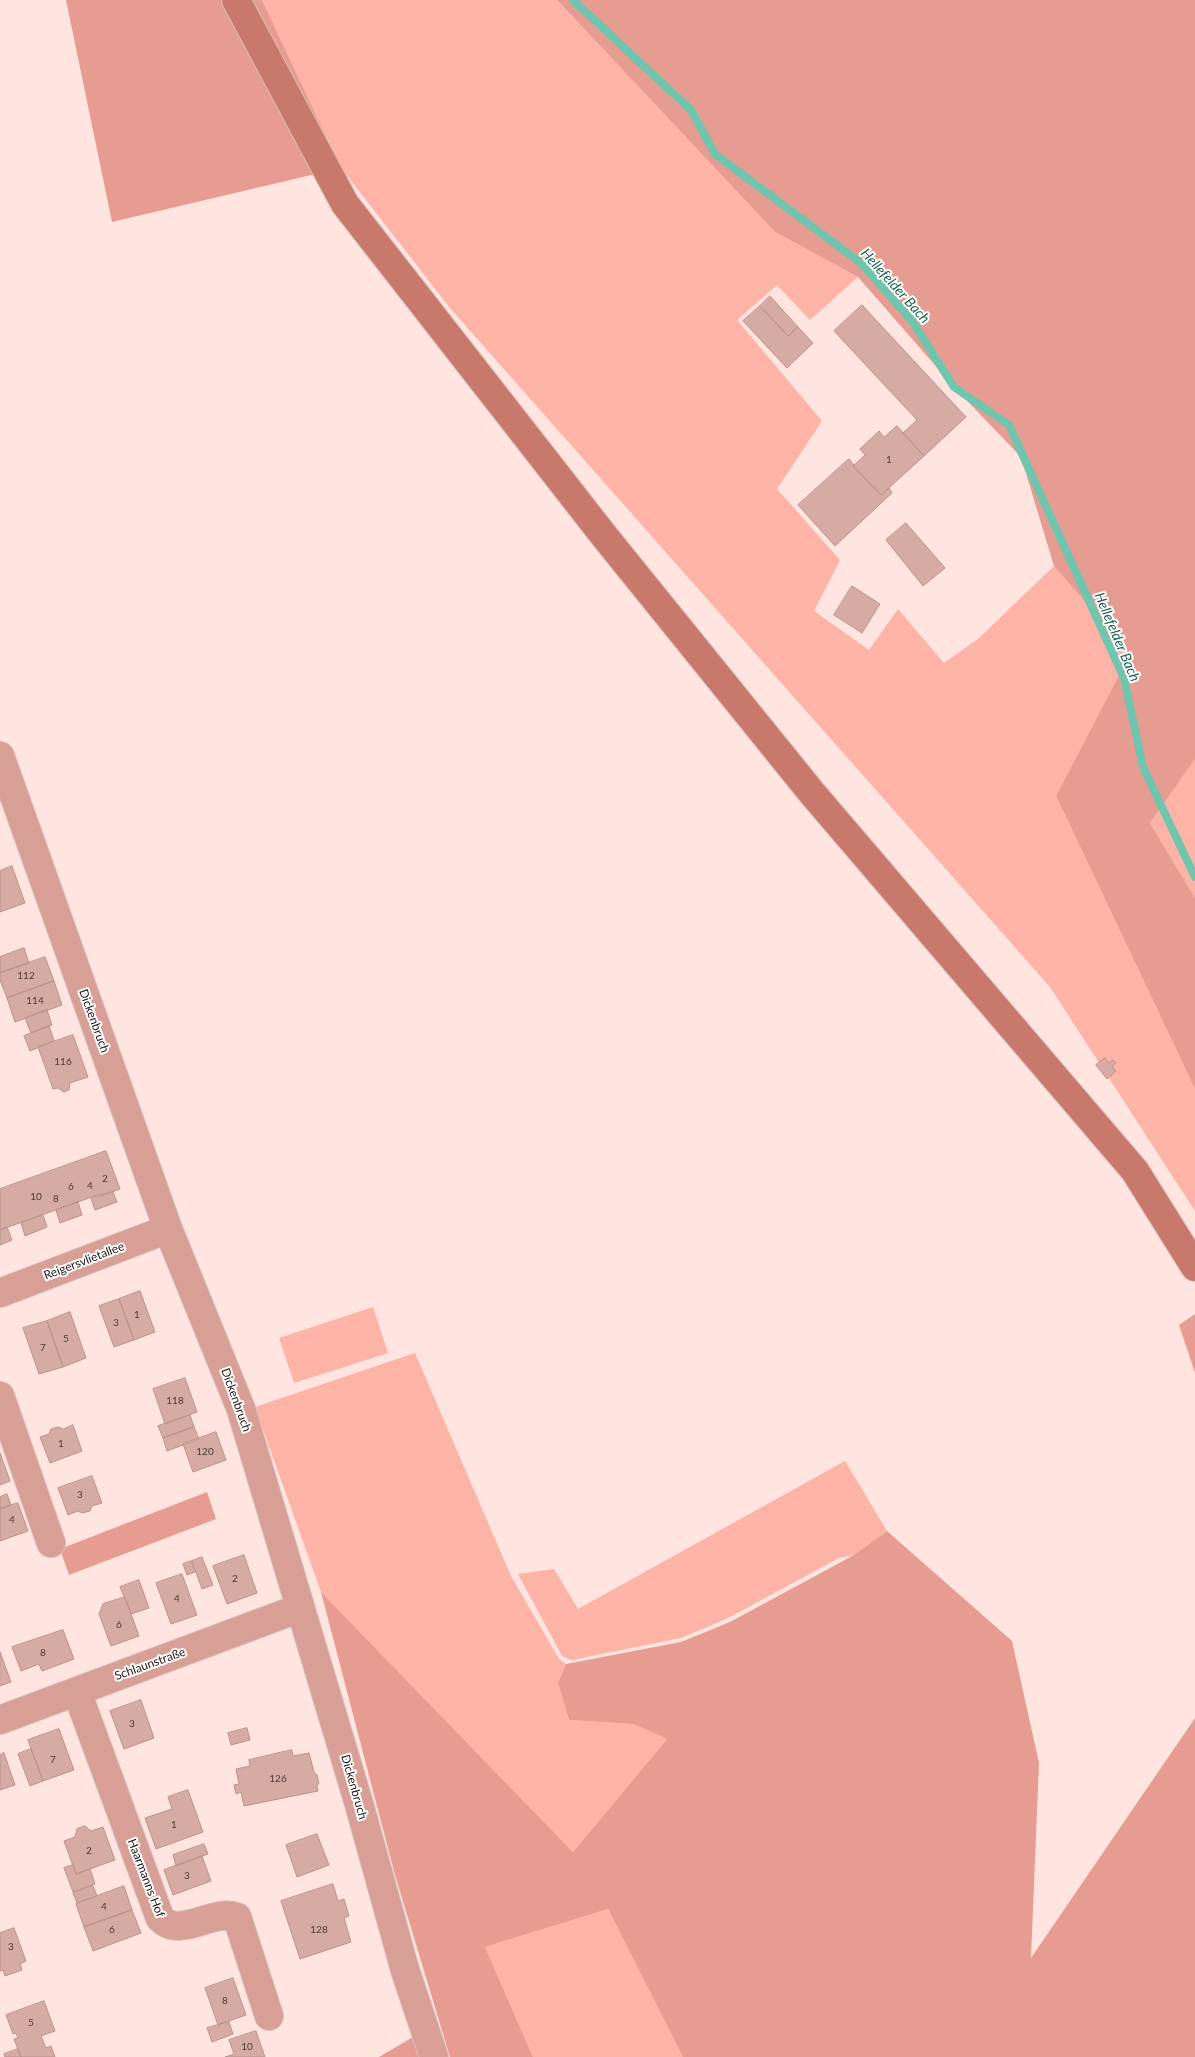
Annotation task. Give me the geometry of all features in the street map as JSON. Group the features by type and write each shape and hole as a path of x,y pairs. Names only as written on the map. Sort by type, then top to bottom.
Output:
{"main road":[{"path":"236,0 345,204 605,536 812,794 1135,1170 1195,1267"}],"street":[{"name":"Dickenbruch","path":"0,756 168,1229 241,1409 351,1776 405,1970 434,2057"},
{"name":"Reigersvlietallee","path":"0,1293 168,1229"},
{"path":"0,1396 51,1544"},
{"name":"Schlaunstraße","path":"0,1720 300,1608"},
{"name":"Haarmanns Hof","path":"77,1692 160,1918 168,1925 178,1926 228,1915 238,1917 269,2016"}],"shaded area":[{"path":"66,0 262,0 341,168 112,222"},
{"path":"262,0 557,0 775,232 858,277 810,320 777,285 737,320 822,421 777,489 840,560 814,611 869,650 898,609 944,663 978,639 1054,566 1130,654 1056,796 1195,1089 1195,1211 1050,987 450,308 341,168"},
{"path":"557,0 1195,0 1195,759 1150,823 1195,898 1195,1089 1056,796 1130,654 1054,566 1021,457 954,387 858,277 775,232"},
{"path":"1195,759 1195,898 1150,823"},
{"path":"373,1307 388,1353 294,1383 279,1338"},
{"path":"1195,1314 1195,1373 1179,1325"},
{"path":"415,1353 511,1576 559,1659 566,1664 558,1683 569,1720 633,1724 667,1739 573,1852 321,1592 255,1407"},
{"path":"845,1461 887,1531 854,1555 839,1558 728,1618 681,1638 572,1660 562,1656 518,1574 554,1569 578,1609"},
{"path":"207,1492 216,1519 69,1575 60,1549"},
{"path":"887,1531 1012,1641 1039,1763 1031,1958 1195,1718 1195,2057 683,2057 608,1909 485,1947 533,2057 450,2057 395,1875 321,1592 573,1852 667,1739 633,1724 569,1720 558,1683 566,1664 681,1642 730,1622 854,1555"},
{"path":"608,1909 683,2057 533,2057 485,1947"},
{"path":"425,2030 433,2057 379,2057"}],"building":[{"path":"770,296 798,327 788,336 760,306"},
{"path":"862,305 966,417 924,456 903,433 917,420 834,331"},
{"path":"760,306 788,336 798,327 813,343 787,368 743,321"},
{"path":"897,426 924,456 881,495 853,466 865,455 860,449 879,431 884,437"},
{"path":"849,459 853,466 881,495 889,488 892,493 835,546 798,505"},
{"path":"906,523 945,568 923,586 886,540"},
{"path":"852,586 880,604 862,633 834,615"},
{"path":"12,866 25,903 0,912 0,871"},
{"path":"24,948 29,963 0,973 0,957"},
{"path":"45,957 54,981 7,998 0,980 0,973"},
{"path":"54,981 62,1005 15,1022 7,998"},
{"path":"47,1010 52,1025 31,1033 25,1018"},
{"path":"49,1026 54,1041 30,1051 24,1036"},
{"path":"73,1035 88,1077 70,1083 69,1090 64,1092 58,1088 53,1089 38,1047"},
{"path":"1105,1058 1109,1063 1113,1060 1116,1063 1112,1067 1116,1071 1107,1079 1096,1065"},
{"path":"106,1151 120,1189 101,1196 100,1194 0,1230 0,1189"},
{"path":"113,1192 117,1202 95,1210 91,1198"},
{"path":"78,1202 82,1215 60,1223 56,1210"},
{"path":"43,1215 47,1227 25,1236 21,1223"},
{"path":"7,1227 12,1240 0,1245 0,1230"},
{"path":"140,1291 155,1332 134,1340 119,1299"},
{"path":"119,1299 134,1340 114,1347 99,1306"},
{"path":"70,1312 86,1358 63,1367 47,1321"},
{"path":"47,1321 63,1367 39,1374 23,1328"},
{"path":"185,1378 197,1412 165,1424 153,1389"},
{"path":"190,1415 194,1427 163,1438 158,1426"},
{"path":"73,1425 82,1451 50,1463 40,1437 49,1434 51,1429 58,1427 63,1429"},
{"path":"194,1427 199,1439 167,1451 163,1438"},
{"path":"216,1432 226,1460 193,1472 183,1444"},
{"path":"0,1453 10,1481 0,1485"},
{"path":"92,1476 102,1503 92,1506 90,1511 82,1513 78,1511 68,1515 58,1488"},
{"path":"7,1494 11,1505 0,1509 0,1497"},
{"path":"18,1503 28,1531 0,1541 0,1509"},
{"path":"244,1555 257,1593 227,1604 213,1566"},
{"path":"202,1557 213,1585 202,1589 192,1561"},
{"path":"191,1561 195,1572 187,1575 183,1564"},
{"path":"182,1574 197,1615 171,1624 156,1583"},
{"path":"139,1580 149,1608 131,1614 120,1587"},
{"path":"125,1597 139,1636 111,1646 99,1614 103,1604"},
{"path":"63,1630 74,1659 42,1671 39,1664 21,1671 12,1647"},
{"path":"0,1652 11,1682 0,1686"},
{"path":"141,1700 154,1738 124,1749 110,1711"},
{"path":"247,1728 250,1740 231,1745 228,1733"},
{"path":"59,1729 74,1770 43,1781 28,1740"},
{"path":"31,1749 43,1781 30,1786 18,1754"},
{"path":"292,1750 293,1756 309,1753 319,1783 317,1786 318,1791 244,1806 241,1792 236,1794 234,1785 239,1784 236,1769 250,1766 249,1760"},
{"path":"4,1753 15,1785 0,1790 0,1755"},
{"path":"188,1790 203,1832 156,1849 145,1818 172,1809 168,1797"},
{"path":"85,1826 91,1831 103,1827 115,1860 76,1874 64,1841 75,1837 77,1829"},
{"path":"317,1834 329,1865 297,1877 286,1845"},
{"path":"204,1844 208,1854 176,1866 173,1855"},
{"path":"202,1856 211,1881 173,1895 164,1870"},
{"path":"73,1865 76,1874 90,1869 95,1884 73,1892 64,1868"},
{"path":"333,1884 338,1901 344,1899 349,1916 344,1918 351,1942 300,1959 281,1901"},
{"path":"93,1886 97,1896 77,1903 73,1893"},
{"path":"124,1886 132,1910 84,1927 76,1904"},
{"path":"132,1910 141,1933 93,1951 84,1927"},
{"path":"14,1928 26,1961 20,1964 22,1970 5,1976 3,1970 0,1971 0,1933"},
{"path":"233,1978 246,2015 218,2025 205,1988"},
{"path":"44,2001 55,2031 41,2036 46,2048 51,2046 55,2057 21,2057 14,2039 18,2038 16,2033 13,2034 6,2015"},
{"path":"229,2022 233,2034 212,2042 207,2028"},
{"path":"256,2031 265,2057 225,2057 234,2054 229,2040"},
{"path":"18,2049 21,2057 5,2057 4,2054"}],"waterway":[{"name":"Hellefelder Bach","path":"573,0 691,110 715,154 861,263 912,321 954,387 1009,425 1124,678 1143,767 1195,877"}]}
